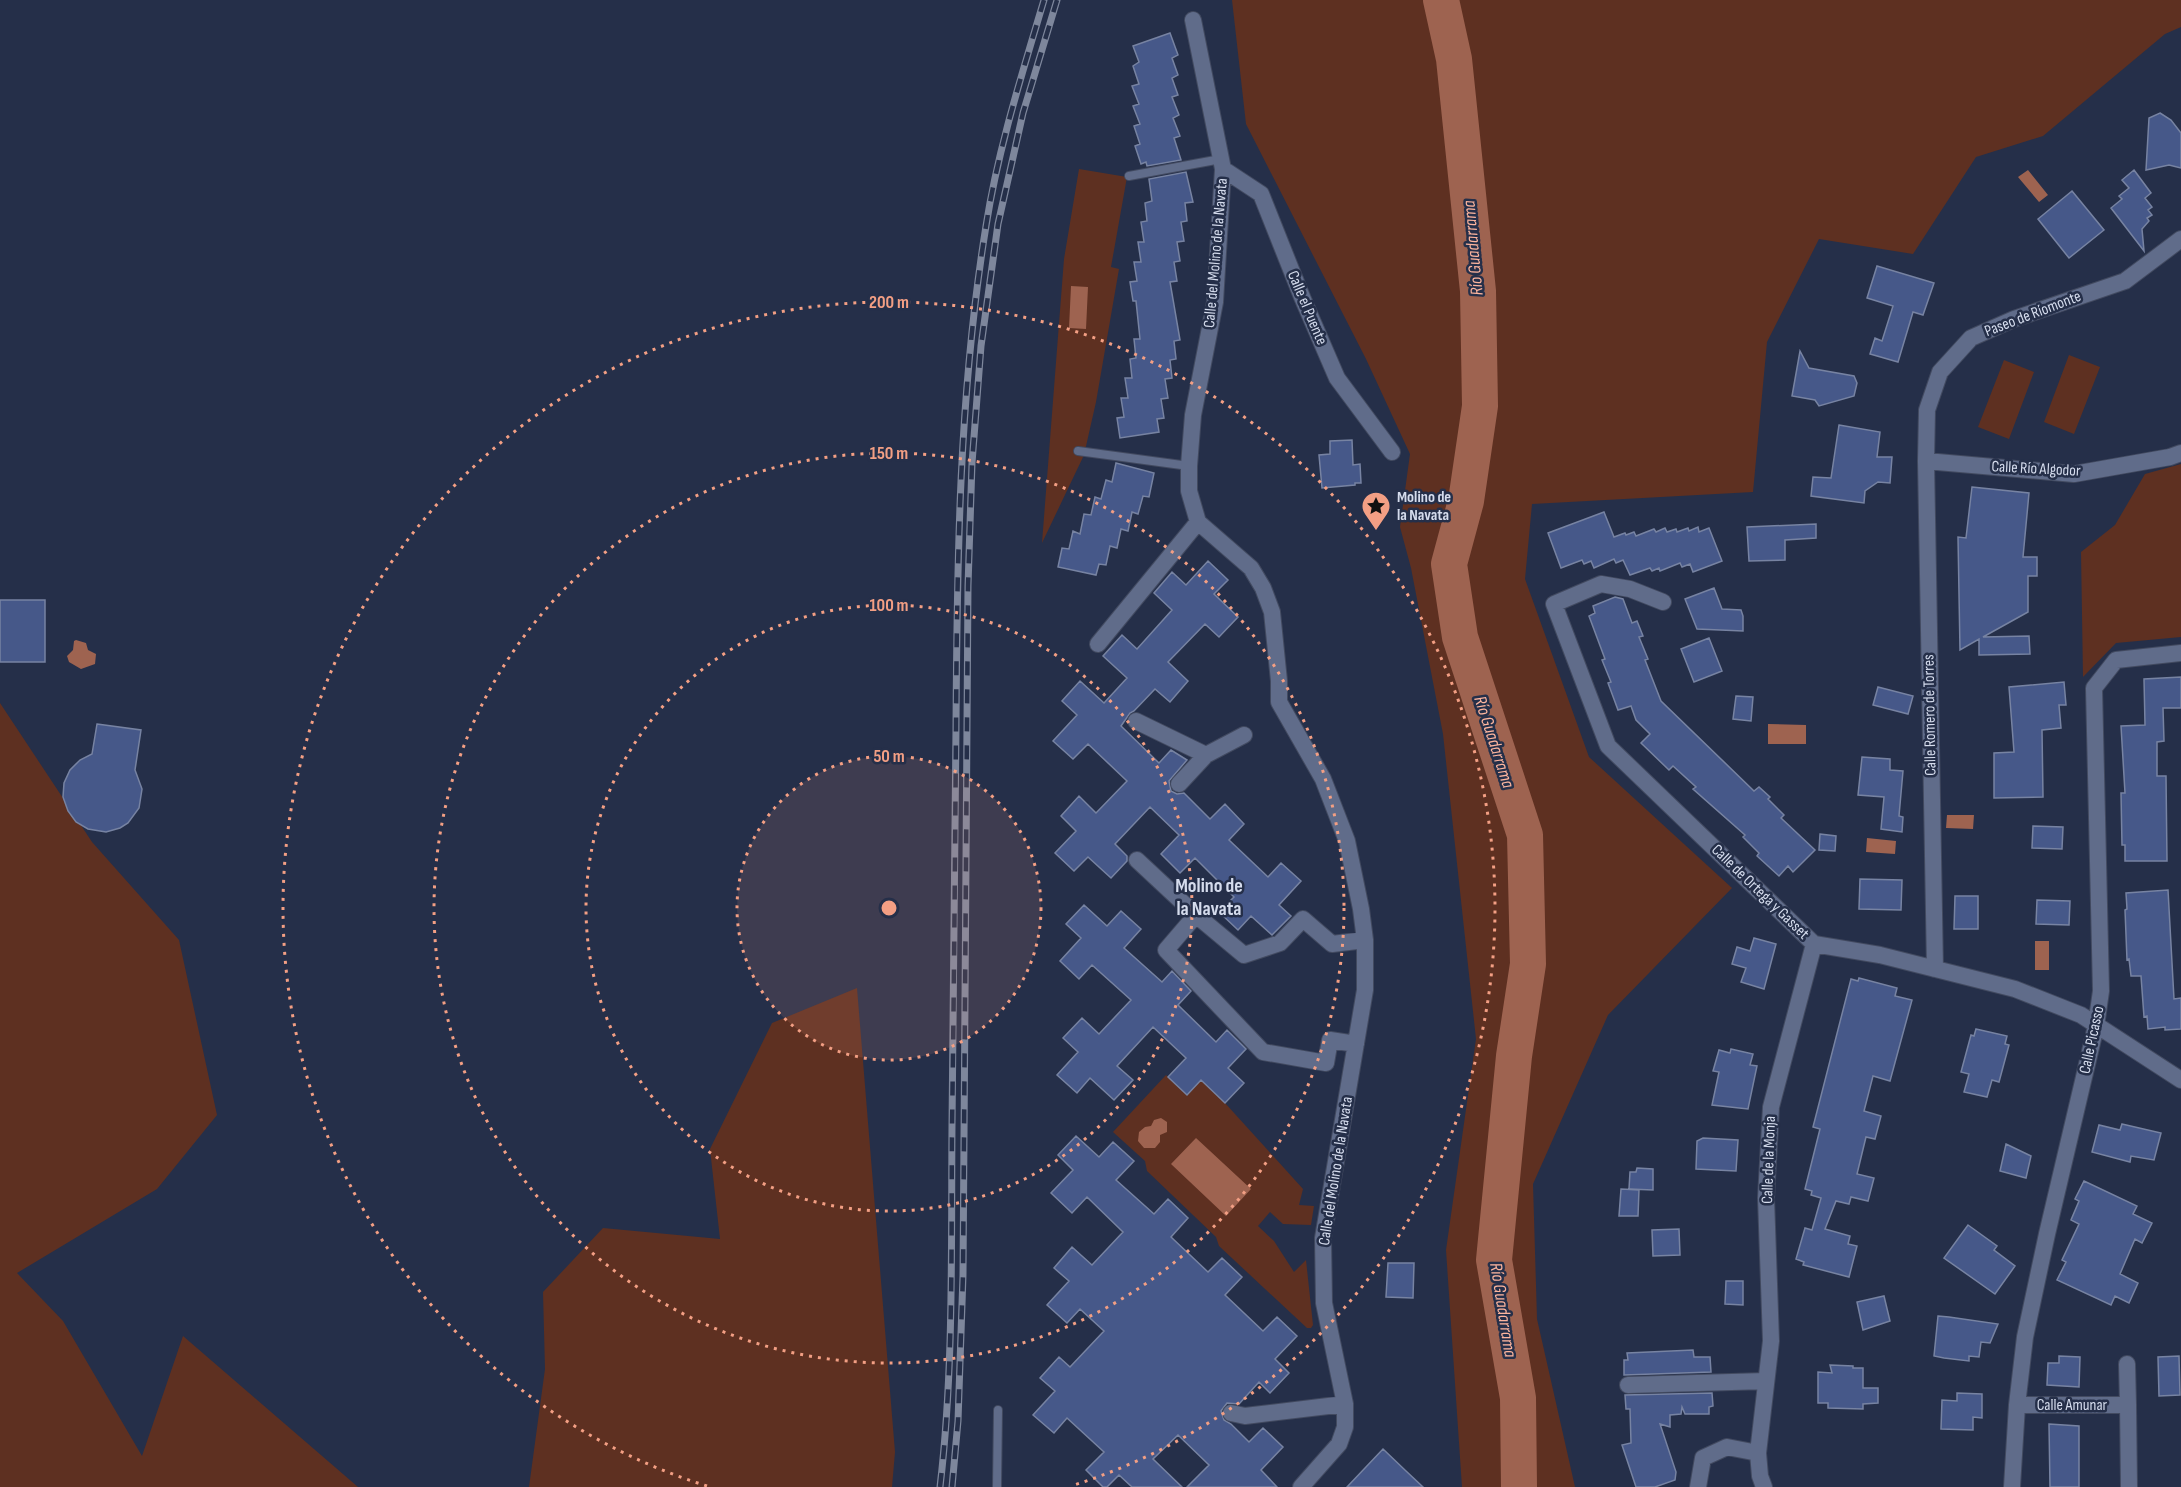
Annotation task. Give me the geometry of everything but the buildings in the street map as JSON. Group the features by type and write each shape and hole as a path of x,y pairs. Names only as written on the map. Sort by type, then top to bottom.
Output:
{"street":[{"name":"Calle del Molino de la Navata","path":"1193,20 1222,164 1215,302 1193,415 1189,491 1198,522 1251,568 1263,588 1272,612 1279,702 1323,779 1347,841 1362,909 1365,940 1365,990 1323,1238 1324,1303 1345,1404 1345,1427 1339,1444 1301,1487"},
{"name":"Calle el Puente","path":"1222,164 1261,194 1337,378 1392,452"},
{"name":"Paseo de Ríomonte","path":"1926,461 1927,410 1940,372 1971,338 2014,319 2125,280 2181,239"},
{"name":"Calle Río Algodor","path":"1926,461 2074,474 2170,457 2181,453"},
{"name":"Calle Romero de Torres","path":"1926,461 1935,969"},
{"path":"1098,644 1198,522"},
{"name":"Calle de Ortega y Gasset","path":"1663,602 1630,589 1601,584 1554,604 1608,746 1814,944 1880,955 2015,989 2081,1015 2181,1080"},
{"name":"Calle Picasso","path":"2012,1487 2017,1405 2025,1336 2096,1026 2101,991 2094,688 2116,660 2181,653"},
{"path":"1136,721 1206,755"},
{"path":"1179,784 1206,755 1244,735"},
{"path":"1137,860 1244,956 1280,943 1303,919 1332,944 1365,940"},
{"path":"1196,915 1166,950 1263,1052 1326,1063 1330,1040 1356,1044"},
{"name":"Calle de la Monja","path":"1764,1487 1760,1476 1758,1453 1771,1341 1766,1198 1771,1107 1814,944"},
{"name":"Calle Amunar","path":"2127,1364 2129,1487"},
{"path":"1628,1385 1766,1381"},
{"path":"1231,1413 1245,1416 1345,1404"},
{"name":"Calle Amunar","path":"2017,1405 2128,1405"},
{"path":"1698,1487 1703,1458 1727,1447 1758,1453"}],"lane":[{"path":"1129,176 1222,164"},
{"path":"1078,450 1189,466"},
{"path":"997,1487 998,1410"}],"shaded area":[{"path":"1232,0 2181,0 2181,27 2165,34 2043,136 1976,157 1913,254 1819,239 1767,342 1753,492 1532,504 1525,579 1589,757 1732,888 1608,1015 1533,1184 1537,1319 1575,1487 1462,1487 1446,1250 1476,1039 1443,734 1411,568 1400,527 1410,454 1366,359 1246,124"},
{"path":"1079,169 1127,177 1111,267 1119,269 1096,402 1084,455 1042,543 1064,259"},
{"path":"2028,170 2048,195 2039,202 2018,177"},
{"path":"1071,286 1088,287 1086,329 1069,328"},
{"path":"2069,355 2100,367 2074,434 2044,422"},
{"path":"2004,360 2034,372 2009,439 1978,427"},
{"path":"2181,464 2181,637 2116,643 2083,677 2081,552 2115,525 2145,474"},
{"path":"76,640 86,643 88,650 96,654 95,664 81,669 69,662 67,656 73,650"},
{"path":"0,703 92,842 179,940 217,1115 157,1189 17,1273 63,1321 142,1456 183,1336 358,1487 0,1487"},
{"path":"1768,724 1806,725 1806,744 1768,744"},
{"path":"1947,815 1974,815 1973,829 1946,828"},
{"path":"1867,838 1896,841 1895,854 1866,852"},
{"path":"2035,941 2049,941 2049,970 2035,970"},
{"path":"857,988 895,1452 892,1487 529,1487 545,1369 543,1292 603,1228 720,1239 710,1149 772,1023"},
{"path":"1166,1075 1187,1095 1201,1080 1225,1103 1303,1189 1299,1205 1314,1206 1311,1225 1283,1224 1270,1212 1258,1226 1274,1241 1294,1272 1306,1260 1313,1325 1311,1328 1307,1328 1219,1246 1216,1237 1147,1171 1145,1161 1113,1132"},
{"path":"1161,1118 1167,1122 1167,1132 1160,1135 1160,1142 1155,1148 1144,1148 1138,1141 1139,1132 1151,1126 1154,1120"},
{"path":"1196,1138 1251,1189 1226,1216 1171,1164"}],"waterway":[{"name":"Río Guadarrama","path":"1441,0 1454,59 1478,291 1480,406 1466,501 1449,564 1460,637 1525,835 1528,964 1514,1056 1494,1260 1518,1398 1519,1487"}],"railway":[{"path":"940,1487 948,1397 951,1307 957,602 965,413 977,288 991,197 1011,112 1044,0"},
{"path":"952,1487 958,1421 963,1275 968,586 972,463 981,346 998,224 1023,113 1057,0"}],"place":[{"name":"Molino de la Navata","path":"1376,532"}],"district":[{"name":"Molino de la Navata","path":"1209,898"}]}
